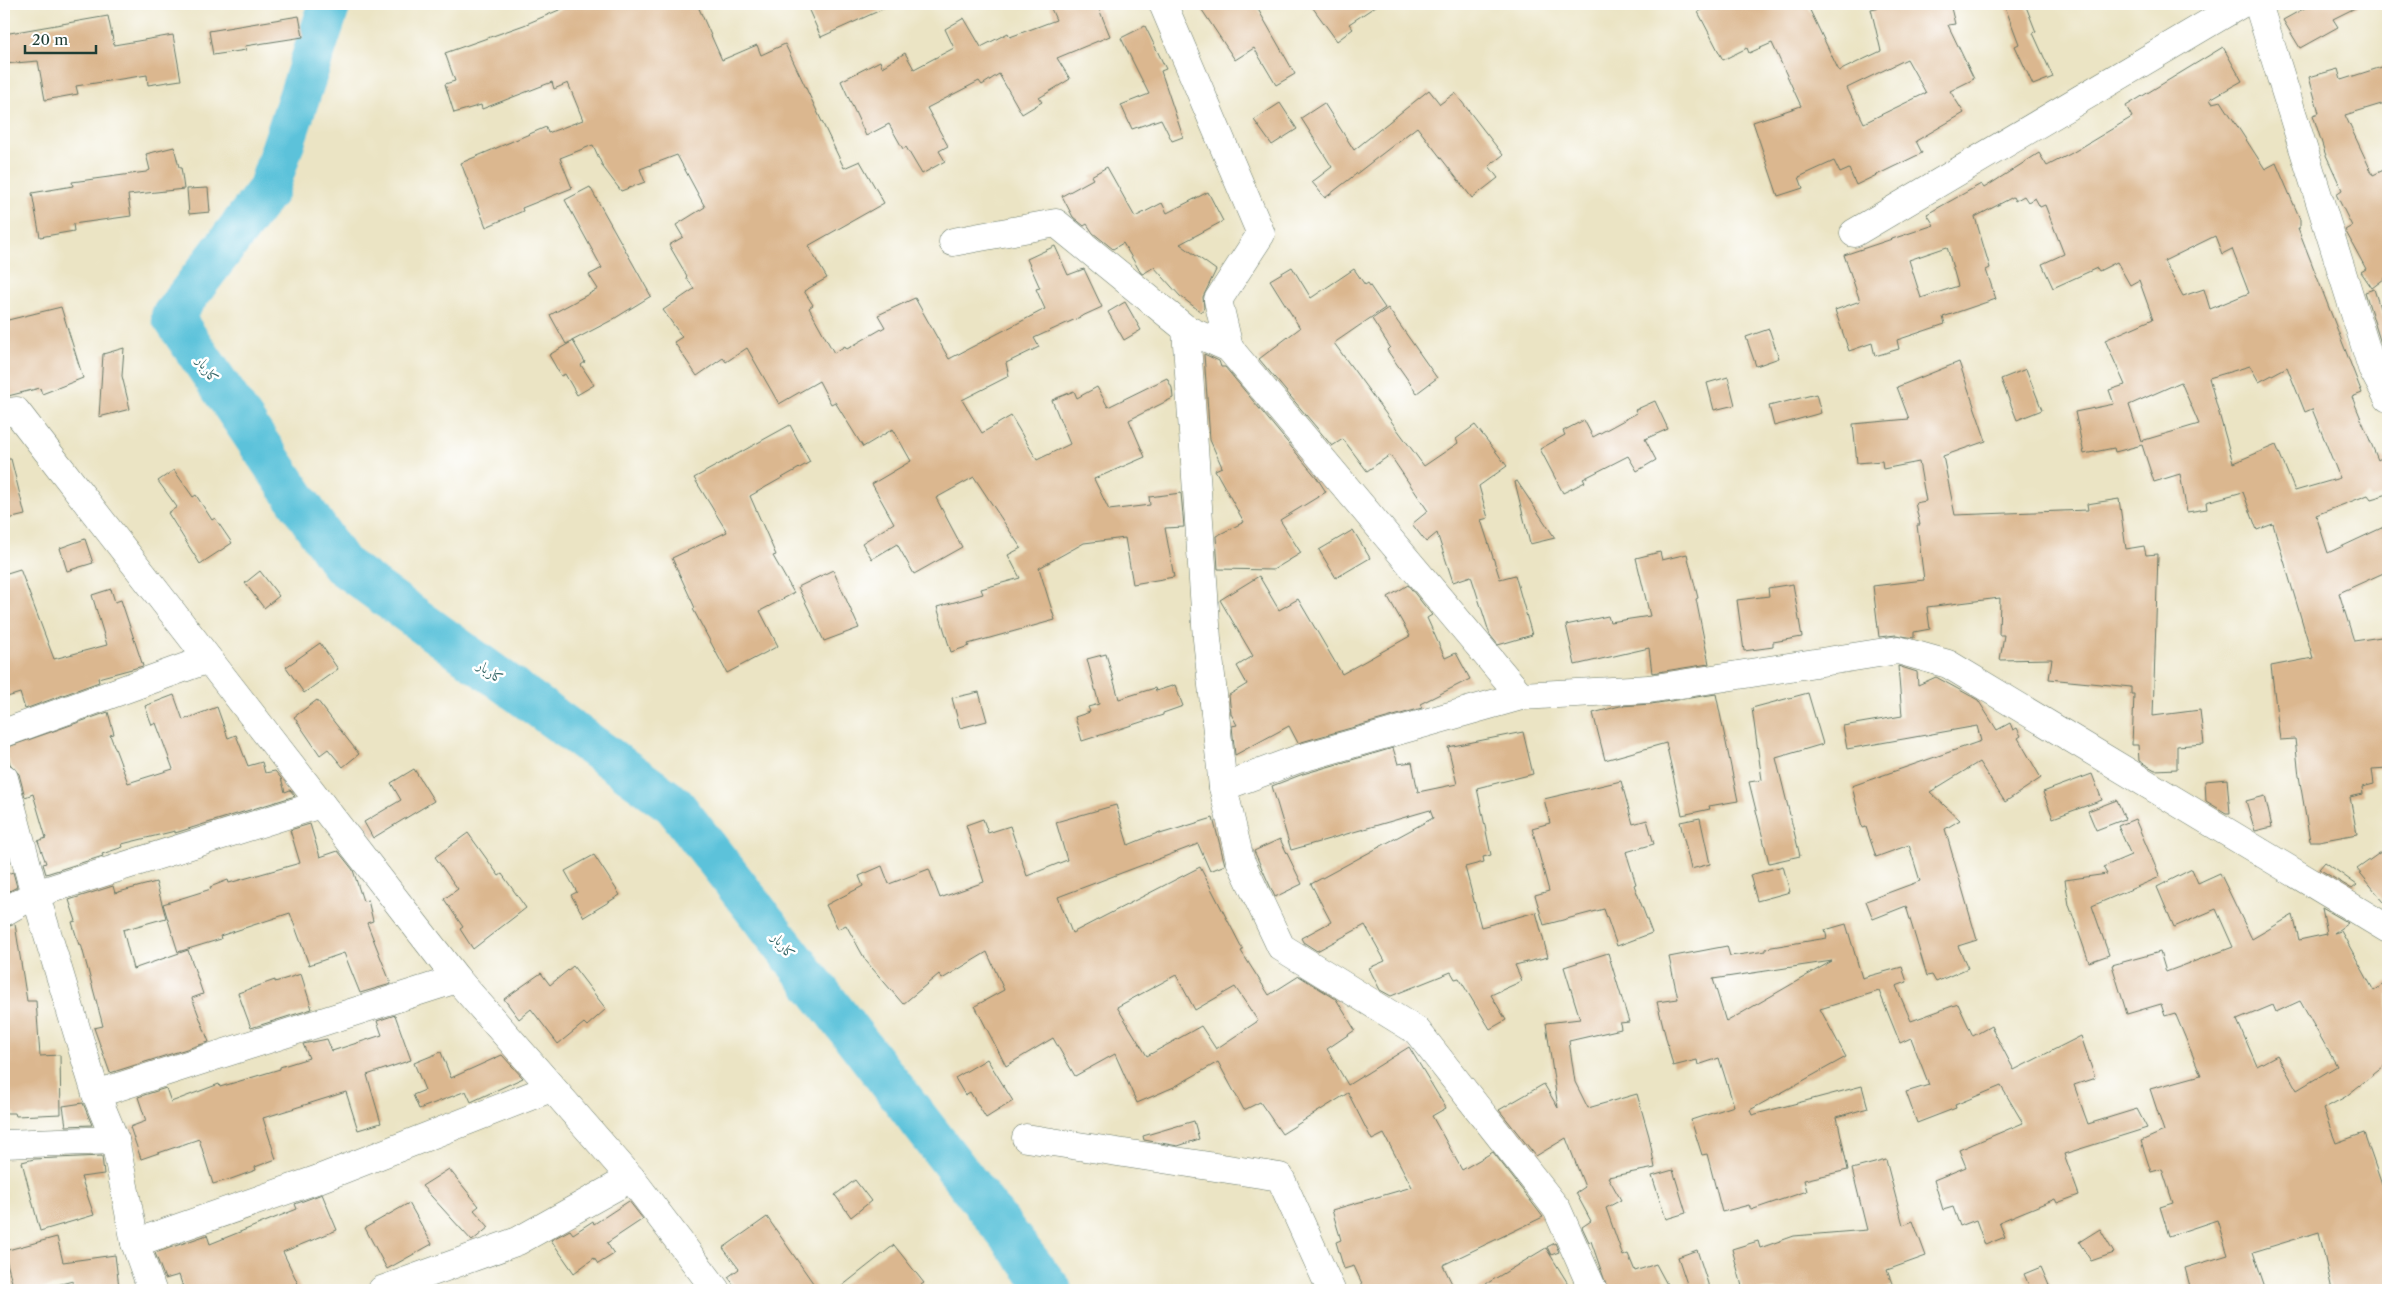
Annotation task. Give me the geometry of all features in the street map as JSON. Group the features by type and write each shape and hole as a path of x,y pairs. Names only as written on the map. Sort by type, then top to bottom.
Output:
{"street":[{"path":"1164,4 1261,234 1218,300 1229,348"},
{"path":"1854,233 2240,4"},
{"path":"2258,4 2372,368 2388,398"},
{"path":"953,242 1056,223 1186,329 1229,348 1521,696"},
{"path":"1186,329 1207,639 1223,787 1240,860 1281,946 1418,1032 1557,1209 1593,1290"},
{"path":"4,413 16,411 458,979 631,1178 716,1290"},
{"path":"1223,787 1298,759 1521,696 1649,689 1898,650 1948,664 2388,929"},
{"path":"4,733 208,659"},
{"path":"4,778 35,894 96,1094 115,1140 136,1243 152,1290"},
{"path":"4,912 35,894 320,804"},
{"path":"96,1094 458,979"},
{"path":"136,1243 316,1180 551,1088"},
{"path":"1026,1138 1280,1177 1331,1290"},
{"path":"4,1144 115,1140"},
{"path":"382,1290 518,1241 631,1178"}],"building":[{"path":"573,4 697,4 722,60 757,45 761,55 785,44 844,168 860,161 884,203 808,246 827,278 804,291 813,305 809,308 834,353 845,346 847,349 885,327 878,315 915,298 949,359 1045,309 1036,289 1040,288 1027,259 1055,246 1068,275 1084,269 1102,307 1034,338 1039,347 1006,363 1009,376 962,400 982,433 1011,416 1037,460 1070,444 1052,400 1074,391 1077,398 1097,387 1108,407 1167,378 1172,388 1173,398 1129,420 1145,457 1094,479 1109,510 1150,505 1149,497 1181,493 1184,527 1165,528 1174,577 1133,584 1125,538 1084,543 1039,568 1055,620 968,644 969,646 951,652 937,607 983,594 981,589 1020,578 1008,555 1021,548 974,477 936,498 962,547 914,574 897,544 872,559 862,543 894,523 872,484 911,461 893,429 863,447 835,402 831,404 819,381 779,404 747,348 726,362 723,358 697,376 674,342 682,337 663,310 694,289 669,245 683,237 676,225 705,207 677,155 640,169 645,182 621,191 603,167 593,145 560,158 572,188 522,208 523,211 486,227 461,163 546,127 548,133 583,120 568,83 554,89 552,82 482,109 481,105 454,113 445,84 455,81 445,53 524,25"},
{"path":"806,4 894,4 821,37"},
{"path":"1049,4 1097,4 1110,36 1057,58 1070,79 1039,98 1042,102 1022,114 999,74 982,85 979,81 927,108 948,146 939,151 945,161 922,174 906,147 903,149 889,124 866,136 841,81 880,61 882,67 905,53 914,69 954,48 945,29 964,18 981,47 1008,33 1010,37 1056,20"},
{"path":"1198,4 1255,4 1295,74 1276,85 1254,48 1235,60"},
{"path":"1310,4 1379,4 1349,24 1353,29 1337,41"},
{"path":"1715,4 1807,4 1839,71 1881,51 1871,9 1893,4 1950,4 1955,24 1948,25 1974,79 1950,91 1964,113 1916,141 1922,153 1856,185 1849,169 1840,173 1834,161 1799,177 1803,188 1778,196 1753,122 1801,106 1772,43 1749,53 1747,48 1723,60 1698,12","holes":["1907,59 1926,93 1864,123 1847,88"]},
{"path":"2004,4 2025,4 2036,32 2033,33 2053,77 2033,85 2015,46 2019,44"},
{"path":"2312,4 2363,4 2333,19 2338,27 2300,48 2283,20"},
{"path":"108,16 114,45 173,35 181,80 148,85 147,75 76,86 78,94 45,100 38,61 4,64 4,34"},
{"path":"299,16 303,37 245,46 246,50 213,55 209,31"},
{"path":"1145,26 1166,69 1161,71 1183,137 1172,141 1161,119 1132,129 1121,105 1149,94 1121,38"},
{"path":"2223,47 2242,81 2210,99 2212,103 2221,101 2265,169 2276,163 2300,219 2300,228 2298,228 2362,393 2352,397 2378,460 2383,457 2388,469 2388,494 2371,499 2368,495 2316,515 2328,553 2388,525 2388,571 2339,593 2354,641 2388,636 2388,768 2372,769 2374,784 2362,787 2363,794 2350,797 2357,834 2310,841 2295,739 2280,740 2271,666 2313,658 2273,524 2257,530 2243,492 2206,502 2207,509 2187,512 2180,474 2154,482 2142,445 2115,452 2114,448 2084,454 2075,412 2114,404 2109,390 2125,385 2105,340 2153,319 2139,280 2130,285 2117,262 2099,271 2097,268 2053,288 2042,264 2064,254 2045,205 2040,207 2035,198 2028,202 2024,196 2015,201 2013,197 1975,217 1990,268 1986,270 1996,299 1943,317 1945,324 1897,340 1899,349 1875,356 1872,343 1849,351 1835,310 1860,301 1844,255 1934,225 1927,214 1981,184 1984,188 2039,153 2047,166 2072,153 2132,117 2126,106","holes":["2215,236 2222,254 2232,249 2249,293 2210,309 2204,289 2183,296 2164,261","1947,247 1958,286 1921,298 1909,260","2250,366 2259,382 2287,367 2305,412 2312,409 2340,478 2295,491 2276,445 2233,463 2209,378","2181,382 2199,424 2141,441 2129,405"]},
{"path":"2388,65 2388,102 2345,115 2373,175 2388,168 2388,276 2372,288 2361,272 2366,269 2345,230 2352,226 2336,194 2342,190 2325,153 2313,115 2319,113 2309,77 2338,69 2341,80"},
{"path":"1429,90 1440,104 1455,93 1503,155 1489,166 1498,178 1472,198 1417,127 1325,198 1312,182 1332,167 1301,118 1324,103 1354,150"},
{"path":"1280,103 1297,129 1272,145 1254,120"},
{"path":"174,147 179,167 181,167 184,189 128,195 131,216 73,224 74,231 40,237 32,193 73,186 72,182 146,172 150,170 146,154"},
{"path":"1107,167 1135,217 1162,203 1167,213 1208,192 1223,221 1180,244 1216,270 1203,297 1204,308 1201,312 1180,296 1154,267 1143,274 1141,273 1123,243 1113,249 1093,233 1087,224 1084,226 1073,217 1062,196 1093,179 1091,176"},
{"path":"590,187 651,296 612,320 566,344 550,315 598,289 589,275 602,268 565,200"},
{"path":"208,188 210,212 189,214 187,189"},
{"path":"1292,267 1311,298 1354,269 1365,285 1368,283 1385,308 1334,343 1424,466 1458,443 1456,439 1475,425 1507,466 1479,486 1488,518 1481,520 1500,579 1515,575 1532,635 1498,645 1490,635 1471,576 1453,582 1437,533 1426,542 1412,524 1428,511 1390,455 1367,471 1343,439 1332,446 1259,359 1300,328 1270,280"},
{"path":"2374,289 2388,333 2388,359 2383,350 2365,292"},
{"path":"1125,302 1141,330 1124,340 1108,312"},
{"path":"61,307 83,378 42,394 40,388 4,397 4,321"},
{"path":"1388,308 1437,378 1417,393 1387,350 1390,347 1372,319"},
{"path":"1769,329 1779,358 1756,366 1746,337"},
{"path":"573,341 585,362 581,365 594,385 577,395 565,374 561,376 549,355"},
{"path":"124,348 122,376 130,409 99,417 103,354"},
{"path":"1204,354 1219,361 1221,367 1225,367 1317,478 1326,492 1280,520 1301,553 1273,570 1218,569 1216,536 1244,522 1215,470 1222,467 1210,440"},
{"path":"1959,362 1986,441 1943,456 1955,515 2088,510 2087,504 2119,499 2126,549 2144,546 2146,555 2158,554 2153,716 2200,710 2204,744 2177,746 2177,769 2155,770 2139,761 2138,745 2132,745 2134,694 2131,694 2131,687 2049,679 2052,659 2000,660 2004,635 1999,635 2000,598 1927,607 1930,629 1914,632 1914,638 1896,635 1879,637 1873,586 1924,580 1917,525 1920,525 1915,503 1926,501 1919,462 1883,469 1882,461 1857,463 1853,424 1909,419 1897,387"},
{"path":"2026,369 2042,410 2017,420 2001,379"},
{"path":"1728,377 1735,405 1714,410 1707,383"},
{"path":"1816,394 1821,413 1774,426 1769,406"},
{"path":"1655,401 1668,429 1645,439 1656,460 1637,471 1628,456 1583,479 1585,482 1563,493 1540,449 1565,435 1563,431 1584,420 1593,437 1637,413 1635,410"},
{"path":"790,425 810,462 750,496 776,555 773,556 794,593 760,611 778,646 727,673 693,609 695,608 672,558 727,532 694,478"},
{"path":"4,459 11,459 25,515 4,520"},
{"path":"174,470 193,497 196,495 212,520 215,518 232,543 200,564 168,513 177,507 158,481"},
{"path":"1517,481 1555,538 1530,544 1515,482"},
{"path":"1353,530 1370,558 1336,578 1319,550"},
{"path":"85,539 93,563 67,571 60,548"},
{"path":"1660,552 1662,560 1687,554 1698,598 1696,599 1709,664 1652,673 1649,648 1575,665 1566,625 1608,616 1610,622 1650,616 1636,558"},
{"path":"20,569 54,659 107,645 92,595 111,589 115,602 121,600 143,666 98,678 99,682 25,709 20,693 4,698 4,574"},
{"path":"833,570 859,628 824,641 798,587"},
{"path":"260,571 279,596 264,608 245,583"},
{"path":"1259,576 1279,610 1298,599 1342,674 1410,636 1388,597 1408,585 1432,615 1427,618 1445,658 1456,653 1470,679 1420,704 1422,708 1298,743 1289,726 1235,755 1232,726 1237,725 1231,714 1229,695 1247,684 1237,666 1253,656 1220,600"},
{"path":"1793,584 1802,637 1773,642 1773,647 1744,651 1737,600 1769,596 1768,588"},
{"path":"320,643 338,669 304,693 286,667"},
{"path":"1106,654 1119,699 1155,688 1156,691 1175,685 1183,706 1163,713 1163,715 1082,741 1075,717 1090,712 1088,707 1099,704 1087,659"},
{"path":"1898,666 1917,672 1918,685 1936,677 1978,700 1997,730 2010,723 2013,730 2017,728 2021,736 2018,738 2041,778 2005,802 1979,762 1930,792 1960,820 1945,829 1977,940 1958,946 1968,968 1936,982 1932,975 1927,976 1906,906 1873,919 1866,901 1920,881 1909,845 1876,857 1866,827 1862,828 1852,786 1981,741 1977,726 1847,749 1843,726 1902,716"},
{"path":"979,692 987,721 960,728 952,698"},
{"path":"1808,693 1823,744 1776,758 1800,856 1769,863 1749,782 1762,780 1752,708"},
{"path":"1716,694 1738,801 1709,806 1710,809 1682,815 1666,743 1605,760 1593,713 1620,706 1651,704"},
{"path":"174,695 183,720 217,707 228,738 236,735 248,766 262,762 265,773 275,771 281,778 285,792 290,790 295,796 175,833 175,831 122,844 123,847 102,854 103,856 46,874 43,864 46,863 38,841 46,838 33,794 25,797 19,774 10,764 5,748 108,712 114,734 110,735 128,783 173,769 156,723 152,725 145,706"},
{"path":"317,700 359,754 343,767 328,749 320,755 294,717"},
{"path":"1523,732 1533,774 1477,788 1491,855 1483,857 1484,862 1465,867 1481,927 1536,912 1548,957 1515,965 1522,981 1491,995 1506,1020 1490,1029 1459,978 1455,979 1451,972 1391,996 1380,990 1369,968 1385,961 1365,925 1317,951 1303,942 1301,938 1331,922 1311,884 1433,818 1430,810 1291,850 1272,786 1303,774 1393,748 1398,764 1412,762 1418,792 1457,784 1448,747"},
{"path":"414,769 434,801 373,838 364,822 401,800 391,783"},
{"path":"2092,774 2102,800 2053,818 2043,792"},
{"path":"2227,779 2230,813 2226,813 2206,801 2205,781"},
{"path":"1621,781 1633,824 1647,820 1654,844 1626,852 1636,884 1634,885 1652,933 1617,946 1604,909 1544,925 1535,895 1549,891 1532,828 1550,823 1544,799"},
{"path":"2265,796 2272,827 2255,831 2246,801"},
{"path":"2117,800 2125,819 2096,830 2088,811"},
{"path":"1116,805 1128,845 1160,832 1160,834 1213,818 1225,865 1210,871 1198,844 1058,897 1072,933 1200,867 1243,950 1241,951 1269,995 1299,976 1336,999 1355,1030 1327,1049 1348,1085 1409,1047 1446,1108 1432,1116 1462,1170 1493,1152 1543,1217 1443,1265 1455,1290 1365,1290 1354,1266 1344,1269 1336,1242 1341,1240 1332,1210 1412,1187 1384,1134 1372,1140 1348,1093 1282,1134 1260,1102 1244,1110 1218,1062 1174,1087 1137,1103 1115,1054 1075,1076 1053,1038 1006,1066 975,1006 1004,990 987,952 942,979 939,974 903,1004 866,961 846,925 838,929 826,905 863,886 859,876 882,866 889,884 929,869 940,898 984,882 966,825 983,819 988,833 1010,826 1027,876 1067,860 1056,822","holes":["1176,975 1195,1010 1235,987 1258,1021 1216,1049 1201,1026 1147,1056 1117,1007"]},
{"path":"1700,818 1710,864 1691,869 1680,822"},
{"path":"2135,819 2160,877 2092,906 2109,955 2089,962 2069,905 2065,880 2107,874 2103,867 2131,855 2118,826"},
{"path":"310,824 320,857 338,851 353,870 363,901 368,900 373,921 367,923 391,984 360,993 344,953 309,965 290,913 220,936 221,939 178,952 163,904 211,889 210,887 228,880 229,883 300,863 290,830"},
{"path":"468,833 499,876 502,874 526,908 473,949 460,929 463,927 444,899 458,889 435,857"},
{"path":"1280,839 1302,884 1275,897 1254,851"},
{"path":"2388,847 2388,907 2357,869"},
{"path":"594,855 620,895 584,917 571,895 577,892 565,871"},
{"path":"2325,862 2357,885 2352,889 2319,869"},
{"path":"1783,866 1790,892 1757,901 1750,875"},
{"path":"2192,869 2198,883 2220,873 2252,939 2293,915 2299,940 2327,934 2322,908 2348,923 2334,933 2341,931 2374,991 2388,981 2388,1063 2345,1097 2323,1109 2336,1143 2364,1133 2382,1185 2388,1183 2388,1290 2332,1290 2319,1232 2253,1252 2266,1290 2191,1290 2185,1268 2228,1255 2217,1220 2169,1236 2160,1207 2173,1203 2162,1169 2151,1172 2141,1141 2164,1131 2150,1089 2201,1075 2175,1013 2165,1016 2161,1004 2127,1014 2112,965 2160,952 2166,972 2233,947 2216,909 2174,927 2157,887","holes":["2300,1001 2337,1066 2297,1090 2277,1055 2257,1066 2237,1020 2273,1005 2276,1012"]},
{"path":"13,872 17,887 4,894 4,875"},
{"path":"156,882 166,918 123,930 133,969 188,950 203,994 192,998 209,1042 110,1073 94,1028 103,1026 81,944 79,945 72,922 76,921 69,900 113,886 115,893"},
{"path":"15,924 27,1001 36,1001 40,1056 60,1055 61,1114 16,1116 15,1113 4,1113 4,928"},
{"path":"1846,924 1862,978 1902,967 1907,982 1896,986 1911,1021 1958,1004 1973,1036 1991,1026 2014,1070 2081,1036 2095,1078 2074,1085 2088,1124 2137,1109 2147,1128 2064,1154 2079,1195 2057,1203 2055,1199 1999,1222 2005,1237 1985,1245 1976,1220 1960,1226 1953,1207 1943,1210 1934,1180 1966,1167 1959,1150 2023,1123 2001,1086 1955,1105 1956,1108 1917,1123 1906,1092 1929,1085 1911,1038 1900,1043 1879,991 1820,1009 1846,1057 1750,1110 1752,1115 1862,1086 1868,1108 1837,1117 1848,1170 1804,1180 1807,1191 1751,1210 1749,1205 1722,1212 1707,1154 1702,1155 1691,1120 1734,1106 1719,1058 1698,1065 1697,1060 1673,1066 1657,1002 1678,999 1669,957 1727,946 1730,956 1766,951 1766,948 1827,938 1825,930","holes":["1832,961 1726,1022 1713,979"]},
{"path":"1608,953 1629,1022 1620,1023 1621,1029 1569,1041 1575,1082 1588,1108 1637,1094 1649,1136 1655,1168 1608,1177 1621,1200 1606,1208 1623,1256 1628,1254 1635,1271 1656,1264 1670,1290 1608,1290 1591,1241 1589,1242 1582,1227 1591,1221 1576,1193 1585,1187 1566,1138 1536,1156 1499,1110 1544,1084 1558,1108 1546,1023 1580,1019 1564,967"},
{"path":"573,966 606,1009 587,1026 584,1023 558,1044 531,1009 519,1019 504,999 541,973 550,985"},
{"path":"301,974 312,1009 251,1028 238,993 275,980 275,982"},
{"path":"395,1015 411,1060 367,1075 381,1123 358,1130 346,1092 263,1118 276,1159 255,1167 256,1170 231,1179 213,1184 199,1139 141,1159 130,1127 146,1121 138,1097 166,1088 171,1102 219,1084 220,1087 280,1069 280,1067 309,1058 303,1044 327,1039 332,1051 382,1035 377,1021"},
{"path":"441,1052 451,1078 502,1055 523,1078 471,1102 466,1091 419,1109 413,1095 425,1090 414,1063"},
{"path":"987,1059 1013,1101 986,1118 970,1092 965,1095 955,1078"},
{"path":"83,1103 92,1125 66,1126 63,1106"},
{"path":"1194,1121 1199,1139 1178,1146 1144,1140 1143,1136"},
{"path":"102,1156 104,1174 81,1177 94,1215 40,1231 22,1162 34,1159"},
{"path":"1886,1160 1903,1225 1913,1221 1926,1256 1887,1270 1893,1286 1881,1290 1743,1290 1732,1249 1758,1241 1760,1248 1794,1236 1867,1230 1852,1169"},
{"path":"449,1169 479,1206 474,1210 489,1227 472,1241 422,1186"},
{"path":"1673,1170 1686,1213 1666,1219 1652,1176"},
{"path":"855,1180 871,1201 851,1217 835,1195"},
{"path":"322,1194 337,1230 283,1252 301,1290 184,1290 179,1275 165,1279 155,1253 207,1235 210,1244 297,1209 295,1204"},
{"path":"629,1201 643,1219 607,1243 614,1254 598,1264 594,1258 574,1273 551,1240 570,1230 573,1234 593,1221 594,1224"},
{"path":"409,1203 432,1244 387,1269 365,1228"},
{"path":"767,1217 818,1290 738,1290 728,1277 739,1269 723,1248"},
{"path":"2100,1229 2114,1253 2091,1261 2079,1242"},
{"path":"57,1237 63,1262 115,1255 119,1287 74,1290 73,1281 37,1290 14,1290 4,1251"},
{"path":"1555,1243 1559,1252 1551,1255 1547,1247"},
{"path":"894,1245 924,1283 913,1290 837,1290"},
{"path":"1546,1248 1572,1290 1476,1290"},
{"path":"1697,1250 1710,1290 1689,1290 1678,1257"},
{"path":"2041,1267 2051,1290 2031,1290 2024,1274"}],"waterway":[{"name":"کاربار","path":"330,4 268,190 172,316 341,564 674,805 1051,1290"}]}
